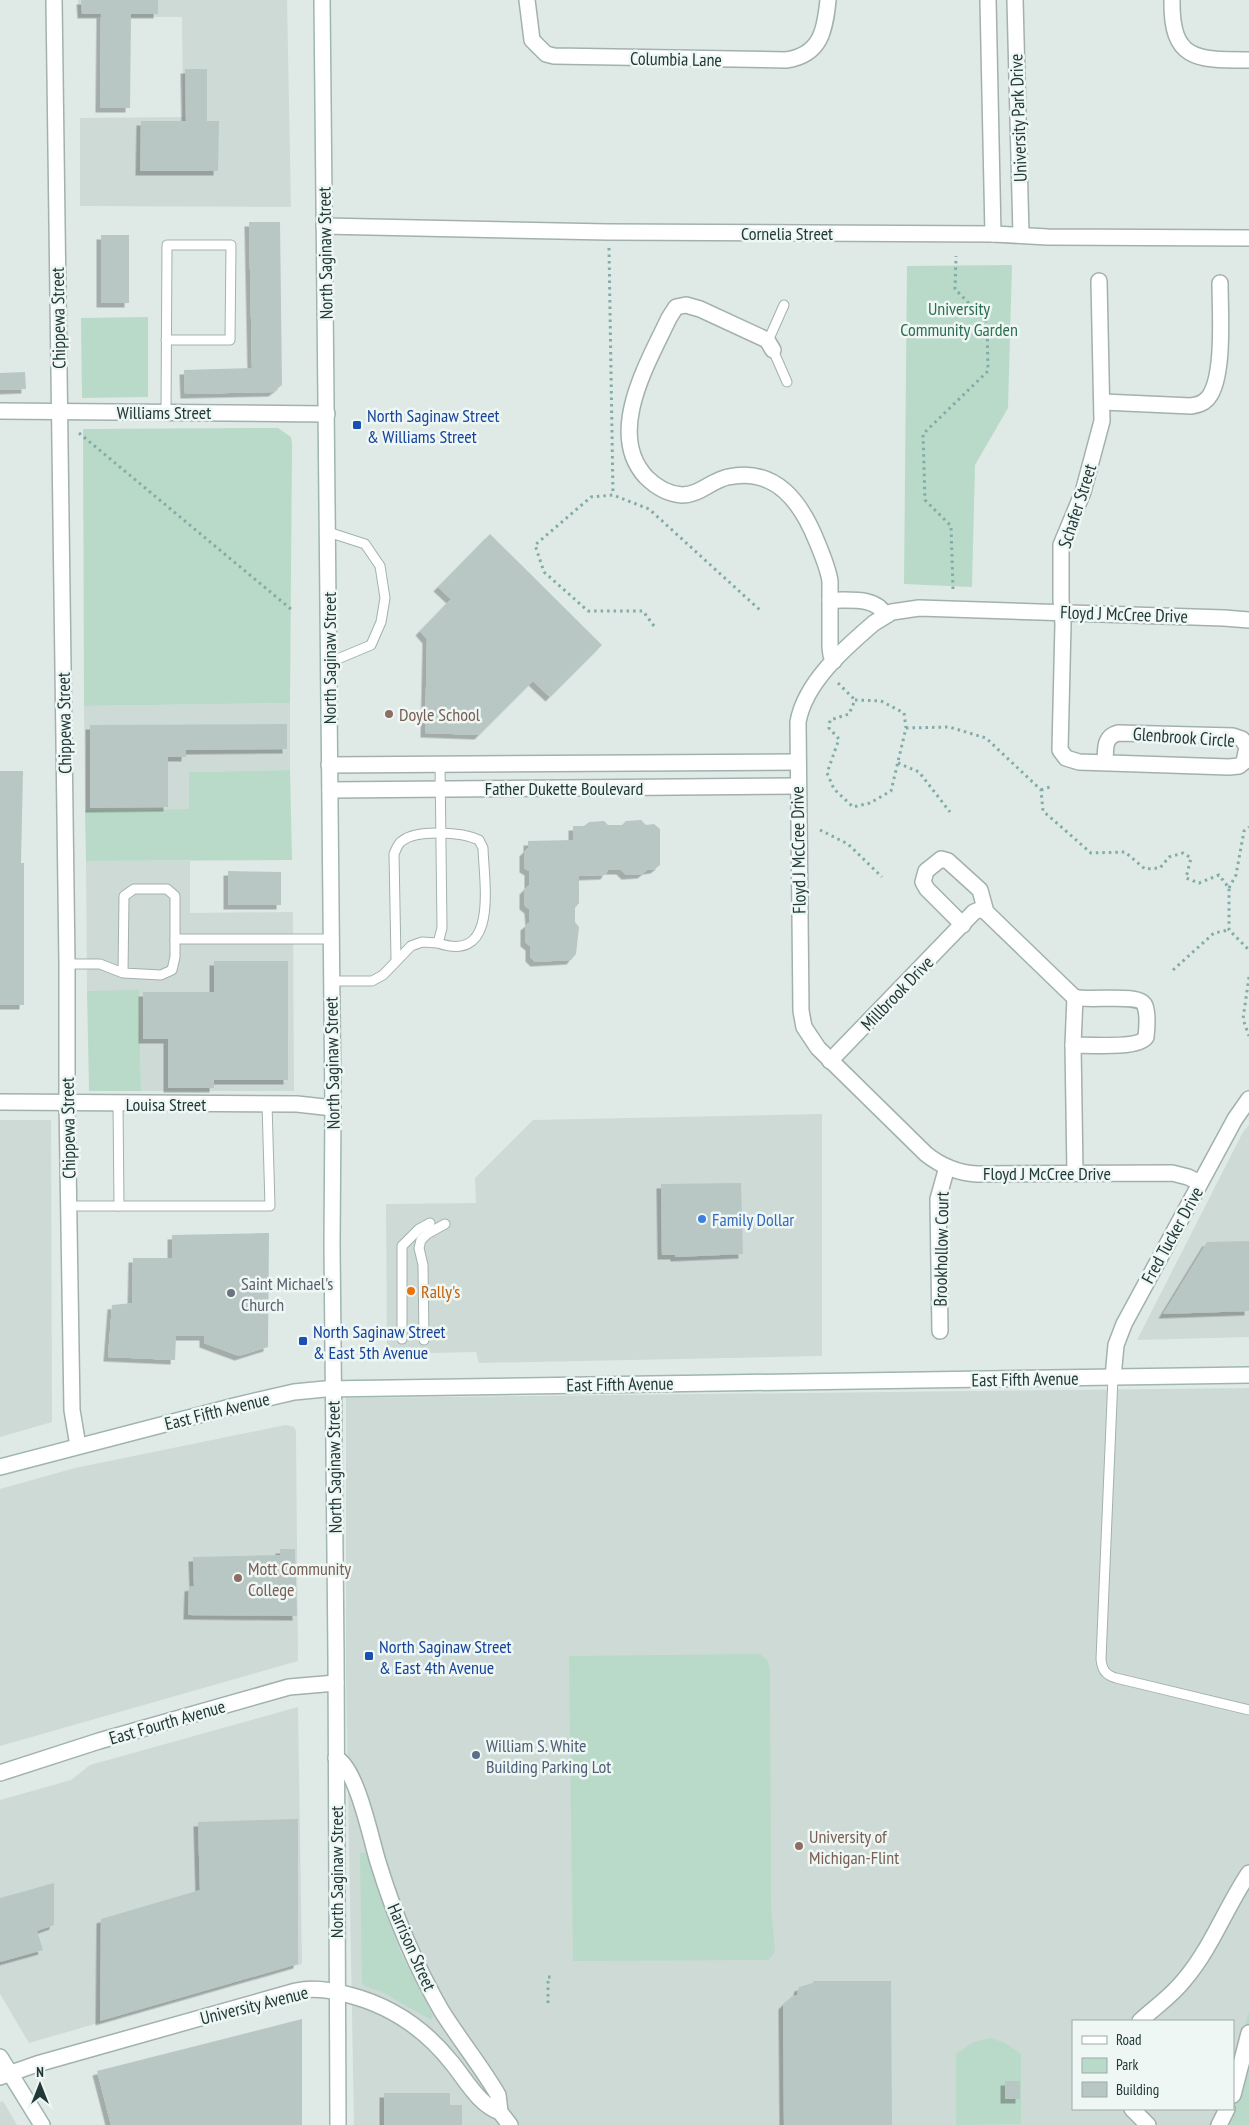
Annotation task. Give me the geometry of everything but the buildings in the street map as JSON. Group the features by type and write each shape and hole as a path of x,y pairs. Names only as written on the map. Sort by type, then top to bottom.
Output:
{"street":[{"name":"Chippewa Street","path":"54,0 72,1410 78,1446"},
{"name":"North Saginaw Street","path":"322,0 333,1108 331,1205 338,2125"},
{"name":"Columbia Lane","path":"527,0 532,40 546,54 554,56 786,60 804,54 819,42 825,26 828,0"},
{"name":"University Park Drive","path":"988,0 992,234"},
{"name":"University Park Drive","path":"1015,0 1021,236"},
{"path":"1172,0 1173,24 1177,39 1184,50 1194,55 1215,60 1249,60"},
{"name":"Cornelia Street","path":"324,226 608,232 992,234 1021,236 1249,238"},
{"name":"Schafer Street","path":"1062,612 1061,546 1083,492 1102,422 1099,281"},
{"path":"1102,402 1191,406 1207,400 1213,388 1220,355 1220,283"},
{"path":"770,346 696,307 686,305 676,307 635,391 630,426 633,455 644,475 658,487 671,494 690,494 719,479 741,475 758,476 779,486 798,506 811,527 828,571 830,647 834,661"},
{"name":"Williams Street","path":"0,411 166,411 327,414"},
{"path":"830,600 871,602 880,606 886,615"},
{"name":"Floyd J McCree Drive","path":"1200,1183 1188,1177 1172,1173 970,1173 947,1167 926,1154 830,1061 808,1035 800,1011 798,722 804,699 812,684 869,627 886,615 902,609 1062,612 1249,620"},
{"name":"Glenbrook Circle","path":"1062,612 1063,638 1059,746 1063,755 1070,760 1105,763 1235,766 1244,762 1247,747 1242,738 1234,736 1118,733 1110,736 1107,740 1105,763"},
{"name":"Father Dukette Boulevard","path":"330,765 797,762"},
{"path":"636,763 637,788"},
{"path":"693,763 693,787"},
{"name":"Father Dukette Boulevard","path":"330,790 798,786"},
{"path":"963,925 924,885 924,875 940,859 952,863 982,893 984,908 989,916 1075,998 1141,1000 1146,1008 1146,1033 1144,1040 1137,1044 1073,1045"},
{"name":"Millbrook Drive","path":"830,1061 974,912 984,908"},
{"path":"1075,998 1073,1045 1075,1173"},
{"name":"Fred Tucker Drive","path":"1113,1377 1115,1351 1120,1332 1235,1119 1249,1099"},
{"name":"Louisa Street","path":"0,1102 297,1104 333,1108"},
{"name":"Brookhollow Court","path":"940,1331 938,1199 947,1167"},
{"name":"East Fifth Avenue","path":"0,1467 285,1394 333,1388 1249,1375"},
{"name":"East Fourth Avenue","path":"0,1772 99,1741 289,1687 336,1683"},
{"name":"Harrison Street","path":"336,1758 344,1763 354,1782 384,1881 410,1949 442,2011 498,2096 500,2112 510,2125"},
{"path":"1141,2020 1166,2000 1190,1973 1208,1946 1249,1873"},
{"name":"University Avenue","path":"5,2075 296,1991 314,1989 336,1992 371,2001 411,2023 443,2052 485,2103 500,2112"},
{"path":"1234,2091 1249,2033"},
{"path":"0,2057 5,2075 42,2125"},
{"path":"1133,2110 1148,2125"},
{"path":"1219,2125 1226,2110"}],"lane":[{"path":"166,340 230,340 231,245 167,245 166,340 166,411"},
{"path":"784,306 770,346 787,382"},
{"path":"328,532 365,544 380,566 385,598 381,622 371,645 328,663"},
{"path":"438,943 442,928 440,764"},
{"path":"331,981 372,981 383,975 396,959 411,946 422,942 438,943 450,947 465,946 479,934 485,921 483,848 479,840 467,834 414,834 400,841 394,854 396,959"},
{"path":"67,964 100,964 123,973 161,975 172,970 175,956 174,896 167,889 134,889 124,896 123,973"},
{"path":"175,939 331,939"},
{"path":"118,1104 119,1206"},
{"path":"69,1206 270,1206 267,1104"},
{"path":"402,1339 402,1246 414,1233 430,1223"},
{"path":"424,1340 423,1265 419,1248 421,1240 427,1234 445,1224"},
{"path":"1113,1377 1102,1659 1104,1670 1109,1676 1116,1678 1249,1710"}],"path":[{"path":"608,232 613,495"},
{"path":"953,589 951,526 925,500 923,434 988,371 986,322 955,289 956,256"},
{"path":"79,433 292,610"},
{"path":"654,626 643,611 588,611 544,572 534,545 591,498 613,495 649,509 760,611"},
{"path":"838,683 855,700 881,701 904,713 906,728 891,791 870,803 853,807 834,789 827,773 839,738 829,728 830,720 849,714 855,700"},
{"path":"906,728 949,727 986,738 1041,790 1043,811 1090,854 1125,852 1145,869 1160,868 1169,857 1183,854 1191,858 1186,878 1199,883 1218,875 1229,888"},
{"path":"898,763 919,772 950,812"},
{"path":"1041,790 1053,786"},
{"path":"1249,827 1244,831 1236,875 1229,888 1229,930 1249,950"},
{"path":"820,830 848,844 882,877"},
{"path":"1173,970 1214,933 1229,930"},
{"path":"1249,977 1243,1019 1249,1036"},
{"path":"548,2003 548,1977 551,1977"}],"shaded area":[{"path":"78,0 287,0 291,207 80,206 80,118 183,117 182,17 78,17"},
{"path":"290,703 290,770 189,772 190,809 85,810 84,706"},
{"path":"86,861 190,861 190,913 293,912 294,1091 141,1091 139,991 87,991"},
{"path":"822,1114 822,1356 479,1363 476,1352 387,1354 386,1204 476,1203 475,1178 533,1120"},
{"path":"0,1120 51,1120 52,1422 0,1437"},
{"path":"1249,1125 1249,1337 1137,1340 1243,1132"},
{"name":"University of Michigan-Flint","path":"1249,1388 1249,2015 1234,2063 1234,2020 1072,2020 1072,2110 1217,2110 1208,2125 354,2125 346,1676 346,1398"},
{"path":"286,1425 294,1427 296,1431 298,1661 0,1746 0,1489 75,1468"},
{"path":"298,1707 302,1964 29,2043 0,1994 0,1800 71,1780 90,1765"},
{"path":"3,2101 17,2125 0,2125 0,2102"}],"green space":[{"name":"University Community Garden","path":"1012,265 1008,408 975,465 972,587 904,584 907,266"},
{"path":"148,317 148,397 82,398 81,318"},
{"path":"278,428 291,437 292,444 290,703 84,706 83,429"},
{"path":"290,770 292,860 86,861 85,810 189,809 189,772"},
{"path":"139,990 141,1091 89,1091 87,991"},
{"path":"760,1654 768,1661 770,1671 771,1907 775,1952 768,1960 573,1961 569,1656"},
{"path":"360,1853 366,1853 400,1951 433,2016 431,2020 382,1992 364,1986 362,1982"},
{"path":"1249,2011 1249,2125 1208,2125 1217,2110 1234,2110 1234,2064"},
{"path":"990,2038 1005,2043 1021,2054 1021,2124 956,2125 956,2054 974,2042"}],"place":[{"name":"North Saginaw Street & Williams Street","path":"357,425"},
{"name":"Doyle School","path":"389,714"},
{"name":"Family Dollar","path":"702,1219"},
{"name":"Rally's","path":"411,1291"},
{"name":"Saint Michael's Church","path":"231,1293"},
{"name":"North Saginaw Street & East 5th Avenue","path":"303,1341"},
{"name":"Mott Community College","path":"238,1578"},
{"name":"North Saginaw Street & East 4th Avenue","path":"369,1656"},
{"name":"William S. White Building Parking Lot","path":"476,1755"},
{"name":"University of Michigan-Flint","path":"799,1846"}]}
